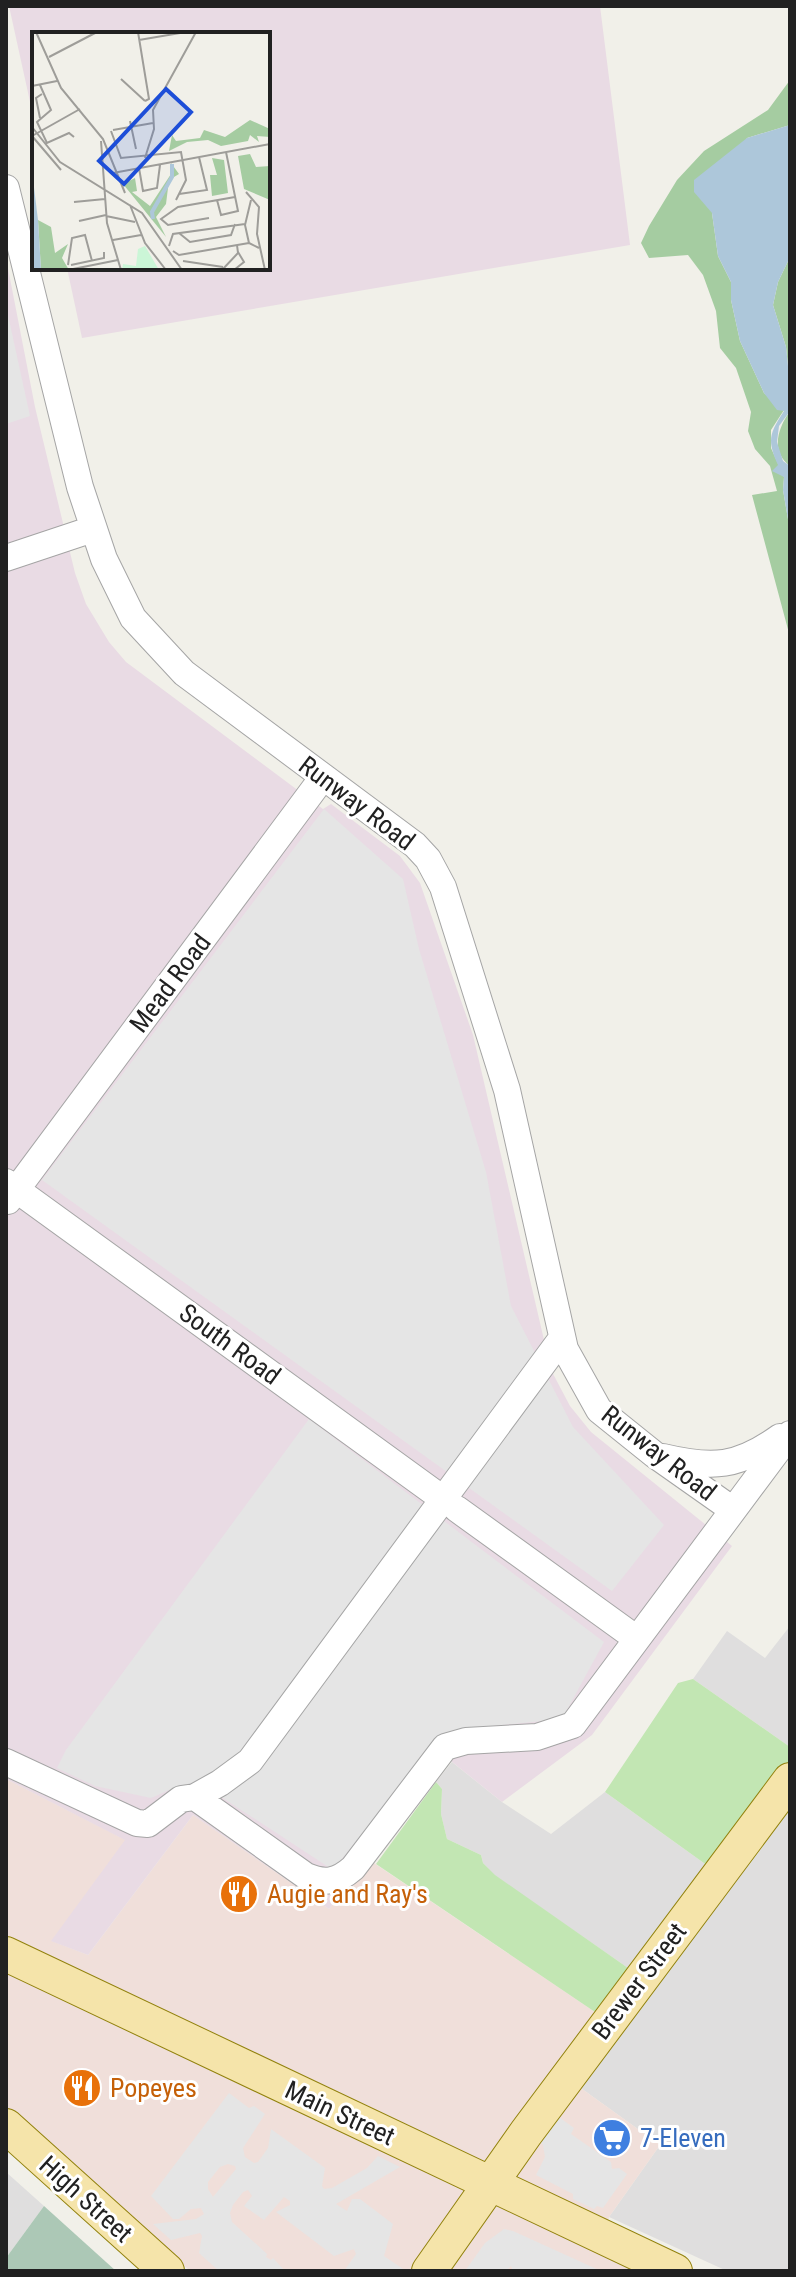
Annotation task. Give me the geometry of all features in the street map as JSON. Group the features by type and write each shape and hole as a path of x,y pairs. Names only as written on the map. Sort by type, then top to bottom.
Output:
{"main road":[{"name":"Brewer Street","path":"429,2271 538,2117 790,1780"},
{"name":"Main Street","path":"6,1954 675,2271"},
{"name":"High Street","path":"6,2126 167,2271"}],"street":[{"name":"Runway Road","path":"6,188 52,380 93,529 133,618 184,673 415,845 428,859 443,887 507,1090 565,1349 599,1410 655,1455 733,1510"},
{"path":"6,558 93,529"},
{"name":"Mead Road","path":"10,1192 323,777"},
{"name":"South Road","path":"10,1192 637,1639"},
{"path":"6,1762 137,1823 148,1824 181,1799 195,1797 250,1761 450,1504 562,1338"},
{"path":"195,1797 306,1876 327,1882 343,1877 445,1747 466,1741 537,1737 573,1725 790,1432"},
{"path":"655,1455 707,1465 726,1464 751,1456 790,1432"}],"shaded area":[{"path":"9,6 600,6 630,245 82,338 67,270 270,270 270,32 32,32 32,111"},
{"path":"6,258 35,407 75,573 86,604 109,642 126,662 323,809 331,804 400,856 420,883 473,1035 551,1370 570,1406 591,1432 732,1546 592,1735 502,1802 446,1757 329,1909 193,1815 88,1955 51,1941 125,1840 6,1779"},
{"path":"6,306 30,416 6,424"},
{"path":"324,809 403,879 419,949 486,1172 511,1306 573,1427 664,1525 612,1591 42,1180"},
{"path":"309,1419 604,1642 562,1719 473,1728 378,1815 333,1870 206,1787 176,1787 151,1798 95,1786 57,1768 66,1750"},
{"path":"790,1626 790,1747 693,1679 727,1631 765,1658"},
{"path":"452,1762 502,1802 551,1834 605,1792 708,1866 628,1968 494,1875 483,1863 481,1855 447,1839 441,1814 442,1789 436,1782"},
{"path":"6,1779 126,1840 52,1941 88,1955 193,1815 329,1909 368,1859 595,2012 611,2042 578,2086 660,2145 609,2217 601,2247 652,2271 190,2271 6,2107"},
{"path":"790,1810 790,2271 727,2271 609,2217 660,2145 578,2086 733,1880 749,1865"},
{"path":"229,2093 249,2108 254,2106 265,2114 243,2148 245,2157 254,2163 268,2148 271,2129 325,2168 324,2189 332,2188 367,2168 378,2156 400,2167 336,2204 347,2211 352,2199 360,2199 393,2224 384,2256 406,2271 344,2271 356,2254 354,2249 334,2256 276,2212 290,2205 284,2197 264,2220 244,2206 252,2196 248,2190 233,2205 230,2213 232,2222 267,2254 266,2257 273,2258 285,2271 219,2271 199,2253 200,2233 171,2240 153,2224 196,2219 204,2214 201,2208 191,2209 179,2219 173,2219 151,2196","holes":["228,2164 236,2169 213,2197 208,2182 220,2167"]},
{"path":"556,2115 574,2128 571,2134 611,2162 612,2169 619,2168 627,2174 603,2208 597,2206 594,2209 573,2199 573,2194 536,2175 545,2157 543,2145 538,2139"},
{"path":"6,2172 44,2206 6,2258"},
{"path":"504,2229 601,2271 513,2271 511,2266 506,2271 465,2271 485,2243"}],"green space":[{"path":"790,80 790,125 747,138 712,213 718,256 731,282 731,300 740,341 764,393 784,410 771,430 771,448 784,477 783,490 790,531 790,637 752,495 777,491 770,466 755,449 748,431 751,412 736,368 720,348 716,311 703,275 688,255 649,258 641,243 677,180 704,151 768,110"},
{"path":"790,257 790,385 786,347 773,305 778,282"},
{"path":"790,411 790,466 780,453 778,439"},
{"path":"693,1679 790,1747 790,1761 708,1866 605,1792 678,1683"},
{"path":"436,1782 442,1789 441,1814 447,1839 481,1855 483,1863 495,1875 628,1968 595,2012 376,1864"},
{"path":"44,2206 116,2271 6,2271 6,2258"}],"water":[{"path":"790,125 790,257 778,282 773,305 786,347 790,385 790,411 779,426 777,442 783,461 790,466 790,531 783,490 784,477 772,471 778,465 771,437 784,411 777,410 764,393 740,341 731,300 731,282 718,256 712,213 694,192 694,180 747,138"}],"place":[{"name":"Augie and Ray's","path":"239,1894"},
{"name":"Popeyes","path":"82,2088"},
{"name":"7-Eleven","path":"612,2138"}]}
